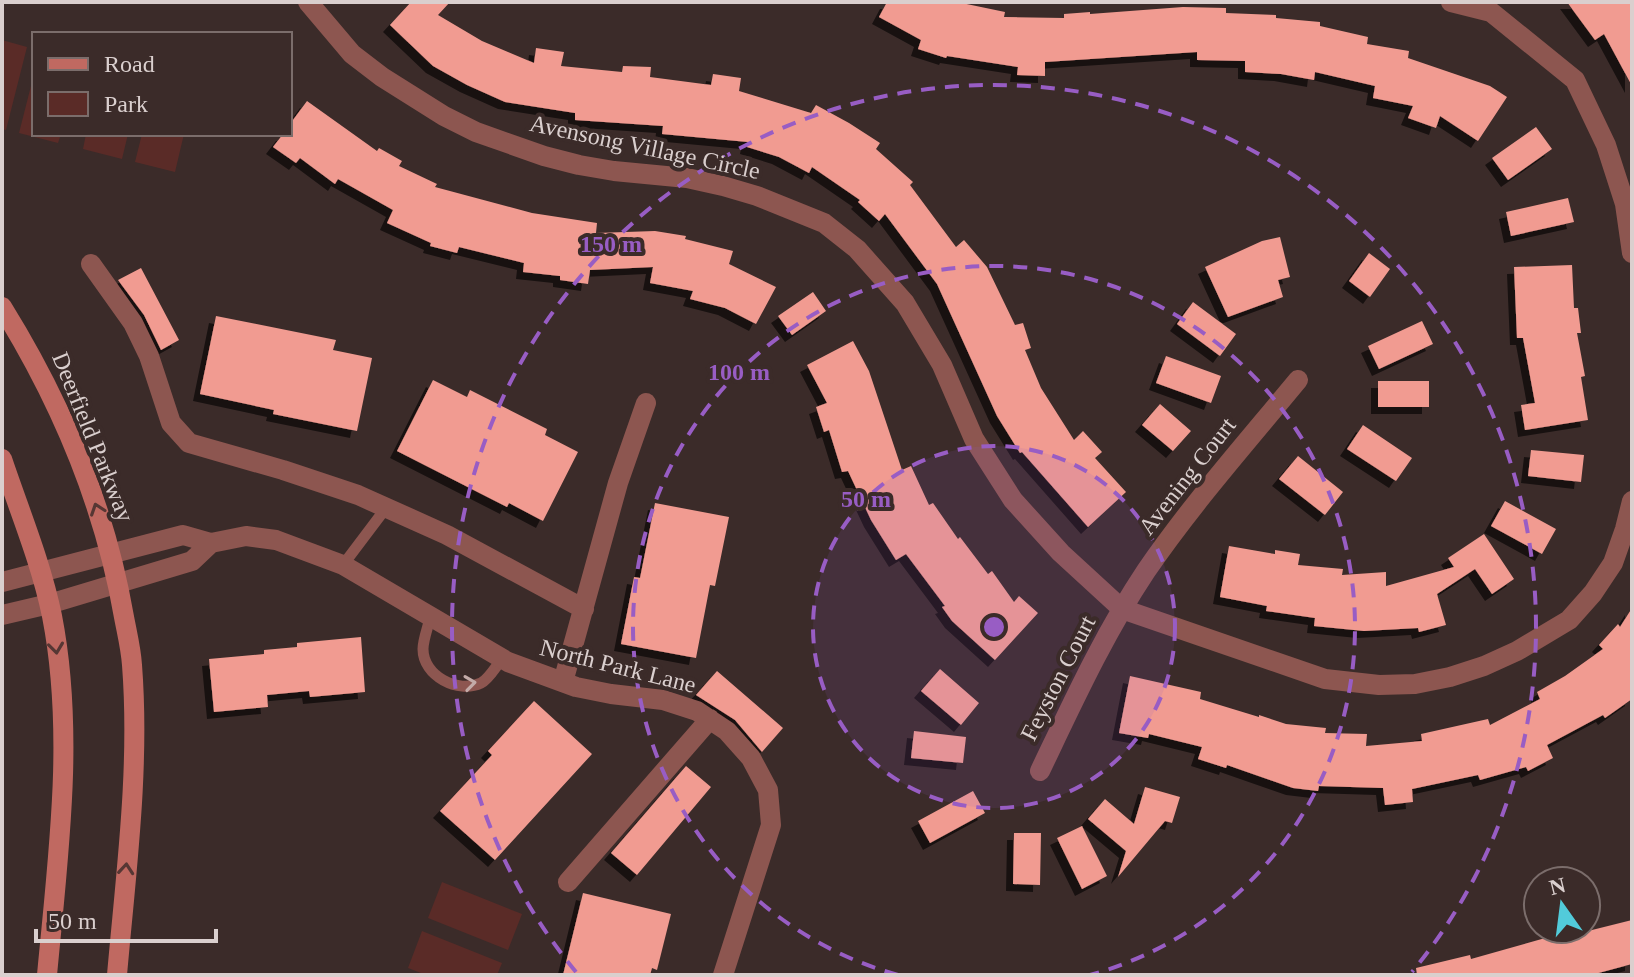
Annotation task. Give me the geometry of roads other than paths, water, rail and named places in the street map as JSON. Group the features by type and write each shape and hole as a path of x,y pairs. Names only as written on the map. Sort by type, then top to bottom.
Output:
{"main road":[{"name":"Deerfield Parkway","path":"2,307 32,356 79,457 112,552 132,663 135,767 117,975"},
{"path":"2,459 49,604 59,679 65,750 47,975"}],"street":[{"name":"Avensong Village Circle","path":"308,2 352,54 382,77 476,132 521,149 579,165 687,178 723,186 824,223 857,249 905,303 942,365 974,439 1013,500 1061,553 1122,609 1325,679 1379,685 1415,684 1450,677 1517,651 1569,620 1593,593 1613,563 1629,531 1632,501"},
{"path":"1451,2 1493,7 1575,80 1596,123 1623,166 1632,253"},
{"path":"91,264 133,323 149,356 171,423 189,443 358,495 447,535 584,609"},
{"name":"Avening Court","path":"1122,609 1192,507 1298,380"},
{"path":"563,682 618,483 646,403"},
{"name":"North Park Lane","path":"2,582 183,535 211,543 246,536 276,540 343,565 502,659 563,682 611,694 663,700 697,711 727,731 751,758 768,790 771,825 723,975"},
{"name":"North Park Lane","path":"2,615 192,561 211,543"},
{"name":"Feyston Court","path":"1040,771 1095,655 1122,609"},
{"path":"568,882 710,719"}],"lane":[{"path":"343,565 386,508"},
{"path":"430,618 422,651 430,668 445,683 464,687 482,682 502,659"}]}
